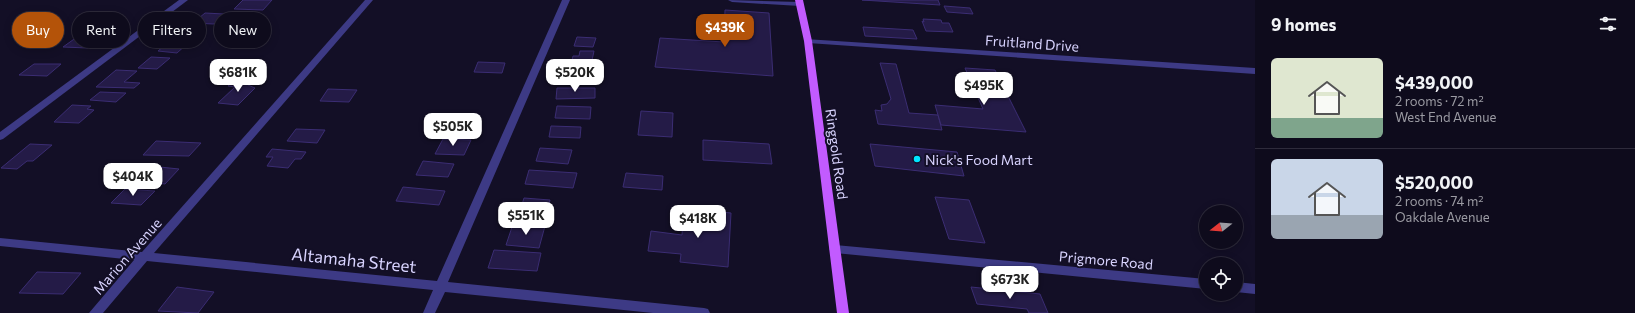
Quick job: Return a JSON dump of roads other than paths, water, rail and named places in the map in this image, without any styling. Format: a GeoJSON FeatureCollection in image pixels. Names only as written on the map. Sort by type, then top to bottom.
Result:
{"type":"FeatureCollection","features":[{"type":"Feature","properties":{"kind":"main road","name":"Ringgold Road"},"geometry":{"type":"LineString","coordinates":[[800,2],[808,41],[843,313]]}},
{"type":"Feature","properties":{"kind":"street"},"geometry":{"type":"LineString","coordinates":[[0,138],[184,0]]}},
{"type":"Feature","properties":{"kind":"street","name":"Marion Avenue"},"geometry":{"type":"LineString","coordinates":[[95,313],[369,0]]}},
{"type":"Feature","properties":{"kind":"street"},"geometry":{"type":"LineString","coordinates":[[429,313],[566,0]]}},
{"type":"Feature","properties":{"kind":"street"},"geometry":{"type":"LineString","coordinates":[[732,0],[800,2]]}},
{"type":"Feature","properties":{"kind":"street","name":"Fruitland Drive"},"geometry":{"type":"LineString","coordinates":[[808,41],[1255,71]]}},
{"type":"Feature","properties":{"kind":"street","name":"Altamaha Street"},"geometry":{"type":"LineString","coordinates":[[0,242],[704,313]]}},
{"type":"Feature","properties":{"kind":"street","name":"Prigmore Road"},"geometry":{"type":"LineString","coordinates":[[835,249],[1199,283]]}},
{"type":"Feature","properties":{"kind":"street"},"geometry":{"type":"LineString","coordinates":[[1243,288],[1255,289]]}},
{"type":"Feature","properties":{"kind":"place","name":"Nick's Food Mart"},"geometry":{"type":"Point","coordinates":[917,159]}}]}
